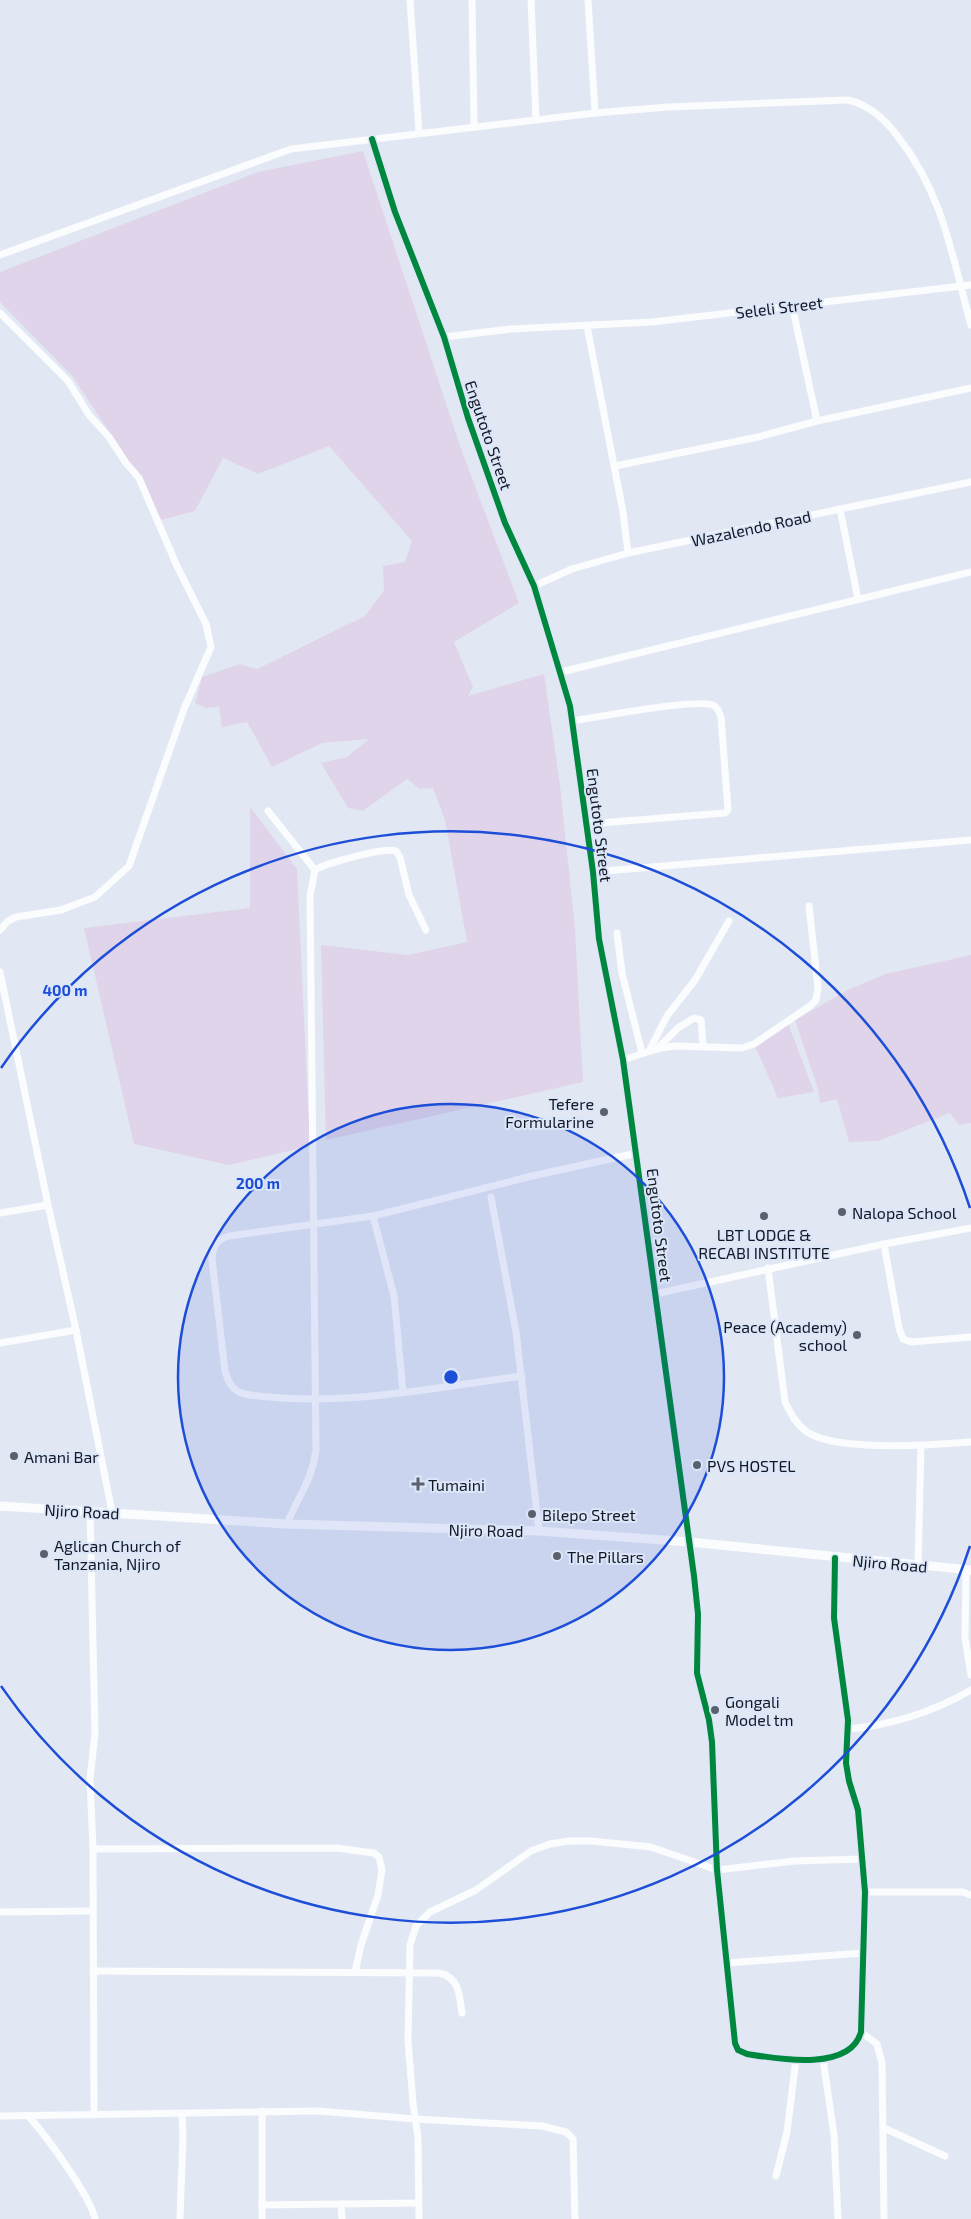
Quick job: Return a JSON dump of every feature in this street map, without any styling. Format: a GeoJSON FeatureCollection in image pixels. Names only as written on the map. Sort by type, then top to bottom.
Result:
{"type":"FeatureCollection","features":[{"type":"Feature","properties":{"kind":"street"},"geometry":{"type":"LineString","coordinates":[[410,0],[418,132]]}},
{"type":"Feature","properties":{"kind":"street"},"geometry":{"type":"LineString","coordinates":[[472,0],[474,126]]}},
{"type":"Feature","properties":{"kind":"street"},"geometry":{"type":"LineString","coordinates":[[531,0],[536,120]]}},
{"type":"Feature","properties":{"kind":"street"},"geometry":{"type":"LineString","coordinates":[[588,0],[595,113]]}},
{"type":"Feature","properties":{"kind":"street"},"geometry":{"type":"LineString","coordinates":[[0,254],[291,148],[595,113],[835,100],[858,102],[875,113],[891,127],[917,162],[939,209],[971,325]]}},
{"type":"Feature","properties":{"kind":"street","name":"Engutoto Street"},"geometry":{"type":"LineString","coordinates":[[372,139],[395,212],[444,337],[464,409],[505,523],[534,586],[561,672],[573,721],[593,872],[599,939],[624,1060],[690,1542],[698,1614],[697,1678],[709,1720],[712,1742],[716,1870],[735,2042],[738,2050],[747,2054],[796,2059]]}},
{"type":"Feature","properties":{"kind":"street","name":"Seleli Street"},"geometry":{"type":"LineString","coordinates":[[444,337],[511,329],[662,321],[971,285]]}},
{"type":"Feature","properties":{"kind":"street"},"geometry":{"type":"LineString","coordinates":[[792,305],[817,421]]}},
{"type":"Feature","properties":{"kind":"street"},"geometry":{"type":"LineString","coordinates":[[0,313],[68,381],[89,415],[109,437],[126,463],[139,478],[177,566],[206,624],[211,647],[184,709],[129,866],[95,898],[61,910],[16,917],[8,921],[0,930]]}},
{"type":"Feature","properties":{"kind":"street"},"geometry":{"type":"LineString","coordinates":[[587,326],[624,512],[628,553]]}},
{"type":"Feature","properties":{"kind":"street"},"geometry":{"type":"LineString","coordinates":[[615,466],[758,437],[817,421],[971,388]]}},
{"type":"Feature","properties":{"kind":"street","name":"Wazalendo Road"},"geometry":{"type":"LineString","coordinates":[[534,586],[572,569],[628,553],[971,482]]}},
{"type":"Feature","properties":{"kind":"street"},"geometry":{"type":"LineString","coordinates":[[840,509],[858,599]]}},
{"type":"Feature","properties":{"kind":"street"},"geometry":{"type":"LineString","coordinates":[[561,672],[629,654],[703,639],[971,572]]}},
{"type":"Feature","properties":{"kind":"street"},"geometry":{"type":"LineString","coordinates":[[573,721],[659,707],[704,704],[712,704],[718,709],[721,717],[728,810],[725,813],[587,824]]}},
{"type":"Feature","properties":{"kind":"street"},"geometry":{"type":"LineString","coordinates":[[268,811],[315,870],[310,896],[316,1450],[314,1469],[287,1524]]}},
{"type":"Feature","properties":{"kind":"street"},"geometry":{"type":"LineString","coordinates":[[593,872],[971,840]]}},
{"type":"Feature","properties":{"kind":"street"},"geometry":{"type":"LineString","coordinates":[[315,870],[339,861],[386,850],[396,851],[400,857],[409,895],[426,930]]}},
{"type":"Feature","properties":{"kind":"street"},"geometry":{"type":"LineString","coordinates":[[624,1060],[658,1048],[703,1045],[734,1048],[754,1044],[816,1000],[818,988],[809,906]]}},
{"type":"Feature","properties":{"kind":"street"},"geometry":{"type":"LineString","coordinates":[[645,1052],[667,1016],[706,964],[729,921]]}},
{"type":"Feature","properties":{"kind":"street"},"geometry":{"type":"LineString","coordinates":[[618,933],[622,973],[645,1052]]}},
{"type":"Feature","properties":{"kind":"street"},"geometry":{"type":"LineString","coordinates":[[0,972],[2,990],[76,1330],[112,1512]]}},
{"type":"Feature","properties":{"kind":"street"},"geometry":{"type":"LineString","coordinates":[[658,1048],[678,1028],[694,1018],[701,1020],[703,1045]]}},
{"type":"Feature","properties":{"kind":"street"},"geometry":{"type":"LineString","coordinates":[[522,1376],[403,1392],[314,1399],[243,1394],[232,1388],[225,1371],[212,1259],[213,1248],[218,1240],[223,1238],[313,1223],[373,1216],[637,1152]]}},
{"type":"Feature","properties":{"kind":"street"},"geometry":{"type":"LineString","coordinates":[[491,1197],[506,1270],[522,1376],[539,1531]]}},
{"type":"Feature","properties":{"kind":"street"},"geometry":{"type":"LineString","coordinates":[[0,1212],[48,1205]]}},
{"type":"Feature","properties":{"kind":"street"},"geometry":{"type":"LineString","coordinates":[[373,1216],[394,1296],[403,1392]]}},
{"type":"Feature","properties":{"kind":"street"},"geometry":{"type":"LineString","coordinates":[[655,1294],[768,1268],[971,1228]]}},
{"type":"Feature","properties":{"kind":"street"},"geometry":{"type":"LineString","coordinates":[[884,1244],[898,1328],[903,1339],[911,1342],[971,1337]]}},
{"type":"Feature","properties":{"kind":"street"},"geometry":{"type":"LineString","coordinates":[[768,1268],[785,1402],[794,1420],[808,1433],[832,1441],[921,1446],[971,1442]]}},
{"type":"Feature","properties":{"kind":"street"},"geometry":{"type":"LineString","coordinates":[[0,1343],[76,1330]]}},
{"type":"Feature","properties":{"kind":"street"},"geometry":{"type":"LineString","coordinates":[[918,1566],[921,1446]]}},
{"type":"Feature","properties":{"kind":"street","name":"Njiro Road"},"geometry":{"type":"LineString","coordinates":[[0,1506],[287,1524],[539,1531],[690,1542],[968,1570]]}},
{"type":"Feature","properties":{"kind":"street"},"geometry":{"type":"LineString","coordinates":[[90,1511],[96,1733],[90,1779],[93,1849],[94,2115]]}},
{"type":"Feature","properties":{"kind":"street"},"geometry":{"type":"LineString","coordinates":[[776,2176],[787,2132],[796,2059],[823,2059],[839,2056],[852,2048],[858,2041],[861,2032],[864,1892],[858,1810],[849,1781],[846,1763],[848,1730],[834,1618],[835,1558]]}},
{"type":"Feature","properties":{"kind":"street"},"geometry":{"type":"LineString","coordinates":[[968,1570],[965,1628],[971,1674]]}},
{"type":"Feature","properties":{"kind":"street"},"geometry":{"type":"LineString","coordinates":[[848,1730],[908,1718],[936,1708],[971,1690]]}},
{"type":"Feature","properties":{"kind":"street"},"geometry":{"type":"LineString","coordinates":[[419,2219],[418,2138],[408,2041],[411,1939],[421,1921],[436,1909],[476,1890],[516,1860],[542,1847],[569,1841],[591,1841],[650,1848],[716,1870],[795,1861],[862,1859]]}},
{"type":"Feature","properties":{"kind":"street"},"geometry":{"type":"LineString","coordinates":[[93,1849],[336,1848],[374,1853],[379,1857],[382,1870],[378,1895],[355,1972]]}},
{"type":"Feature","properties":{"kind":"street"},"geometry":{"type":"LineString","coordinates":[[864,1892],[962,1892],[971,1895]]}},
{"type":"Feature","properties":{"kind":"street"},"geometry":{"type":"LineString","coordinates":[[0,1912],[93,1911]]}},
{"type":"Feature","properties":{"kind":"street"},"geometry":{"type":"LineString","coordinates":[[727,1963],[863,1952]]}},
{"type":"Feature","properties":{"kind":"street"},"geometry":{"type":"LineString","coordinates":[[93,1971],[439,1973],[453,1979],[459,1992],[462,2013]]}},
{"type":"Feature","properties":{"kind":"street"},"geometry":{"type":"LineString","coordinates":[[861,2032],[872,2038],[881,2051],[884,2128],[884,2219]]}},
{"type":"Feature","properties":{"kind":"street"},"geometry":{"type":"LineString","coordinates":[[823,2059],[834,2135],[838,2219]]}},
{"type":"Feature","properties":{"kind":"street"},"geometry":{"type":"LineString","coordinates":[[262,2111],[262,2219]]}},
{"type":"Feature","properties":{"kind":"street"},"geometry":{"type":"LineString","coordinates":[[0,2116],[319,2111],[415,2120],[542,2126],[566,2132],[572,2139],[574,2148],[575,2219]]}},
{"type":"Feature","properties":{"kind":"street"},"geometry":{"type":"LineString","coordinates":[[180,2219],[182,2114]]}},
{"type":"Feature","properties":{"kind":"street"},"geometry":{"type":"LineString","coordinates":[[28,2116],[41,2130],[78,2183],[90,2204],[95,2219]]}},
{"type":"Feature","properties":{"kind":"street"},"geometry":{"type":"LineString","coordinates":[[884,2128],[945,2156]]}},
{"type":"Feature","properties":{"kind":"street"},"geometry":{"type":"LineString","coordinates":[[262,2205],[418,2203]]}},
{"type":"Feature","properties":{"kind":"street"},"geometry":{"type":"LineString","coordinates":[[341,2204],[342,2219]]}},
{"type":"Feature","properties":{"kind":"shaded area"},"geometry":{"type":"Polygon","coordinates":[[[363,151],[460,446],[519,603],[454,642],[473,687],[468,696],[544,674],[560,785],[575,929],[583,1082],[326,1140],[321,945],[408,955],[467,942],[445,820],[433,788],[420,789],[407,779],[363,811],[348,808],[321,763],[347,757],[369,739],[322,743],[272,767],[247,722],[222,727],[219,707],[206,708],[195,703],[202,677],[240,664],[257,669],[365,616],[384,590],[383,566],[405,562],[412,541],[329,446],[258,474],[223,458],[195,511],[161,520],[129,462],[73,377],[0,302],[0,272],[258,172],[363,151]]]}},
{"type":"Feature","properties":{"kind":"shaded area"},"geometry":{"type":"Polygon","coordinates":[[[250,807],[297,869],[310,1146],[229,1165],[134,1144],[84,928],[250,908],[250,807]]]}},
{"type":"Feature","properties":{"kind":"shaded area"},"geometry":{"type":"Polygon","coordinates":[[[971,955],[971,1123],[959,1125],[950,1113],[878,1141],[849,1142],[837,1099],[820,1103],[818,1089],[795,1020],[848,990],[885,974],[971,955]]]}},
{"type":"Feature","properties":{"kind":"shaded area"},"geometry":{"type":"Polygon","coordinates":[[[788,1023],[814,1092],[778,1098],[755,1046],[780,1031],[788,1023]]]}},
{"type":"Feature","properties":{"kind":"cycle path"},"geometry":{"type":"LineString","coordinates":[[372,139],[395,212],[444,337],[468,418],[505,523],[534,586],[570,706],[593,872],[599,939],[623,1060],[694,1576],[698,1614],[697,1673],[709,1720],[712,1742],[717,1870],[735,2043],[738,2050],[747,2054],[794,2060],[828,2058],[843,2053],[854,2045],[861,2032],[865,1892],[858,1810],[849,1781],[846,1763],[848,1720],[834,1618],[835,1558]]}},
{"type":"Feature","properties":{"kind":"place","name":"Tefere Formularine"},"geometry":{"type":"Point","coordinates":[604,1112]}},
{"type":"Feature","properties":{"kind":"place","name":"Nalopa School"},"geometry":{"type":"Point","coordinates":[842,1212]}},
{"type":"Feature","properties":{"kind":"place","name":"LBT LODGE & RECABI INSTITUTE"},"geometry":{"type":"Point","coordinates":[764,1216]}},
{"type":"Feature","properties":{"kind":"place","name":"Peace (Academy) school"},"geometry":{"type":"Point","coordinates":[857,1335]}},
{"type":"Feature","properties":{"kind":"place","name":"Amani Bar"},"geometry":{"type":"Point","coordinates":[14,1456]}},
{"type":"Feature","properties":{"kind":"place","name":"PVS HOSTEL"},"geometry":{"type":"Point","coordinates":[697,1465]}},
{"type":"Feature","properties":{"kind":"place","name":"Tumaini"},"geometry":{"type":"Point","coordinates":[418,1484]}},
{"type":"Feature","properties":{"kind":"place","name":"Bilepo Street"},"geometry":{"type":"Point","coordinates":[532,1514]}},
{"type":"Feature","properties":{"kind":"place","name":"Aglican Church of Tanzania, Njiro"},"geometry":{"type":"Point","coordinates":[44,1554]}},
{"type":"Feature","properties":{"kind":"place","name":"The Pillars"},"geometry":{"type":"Point","coordinates":[557,1556]}},
{"type":"Feature","properties":{"kind":"place","name":"Gongali Model tm"},"geometry":{"type":"Point","coordinates":[715,1710]}}]}
